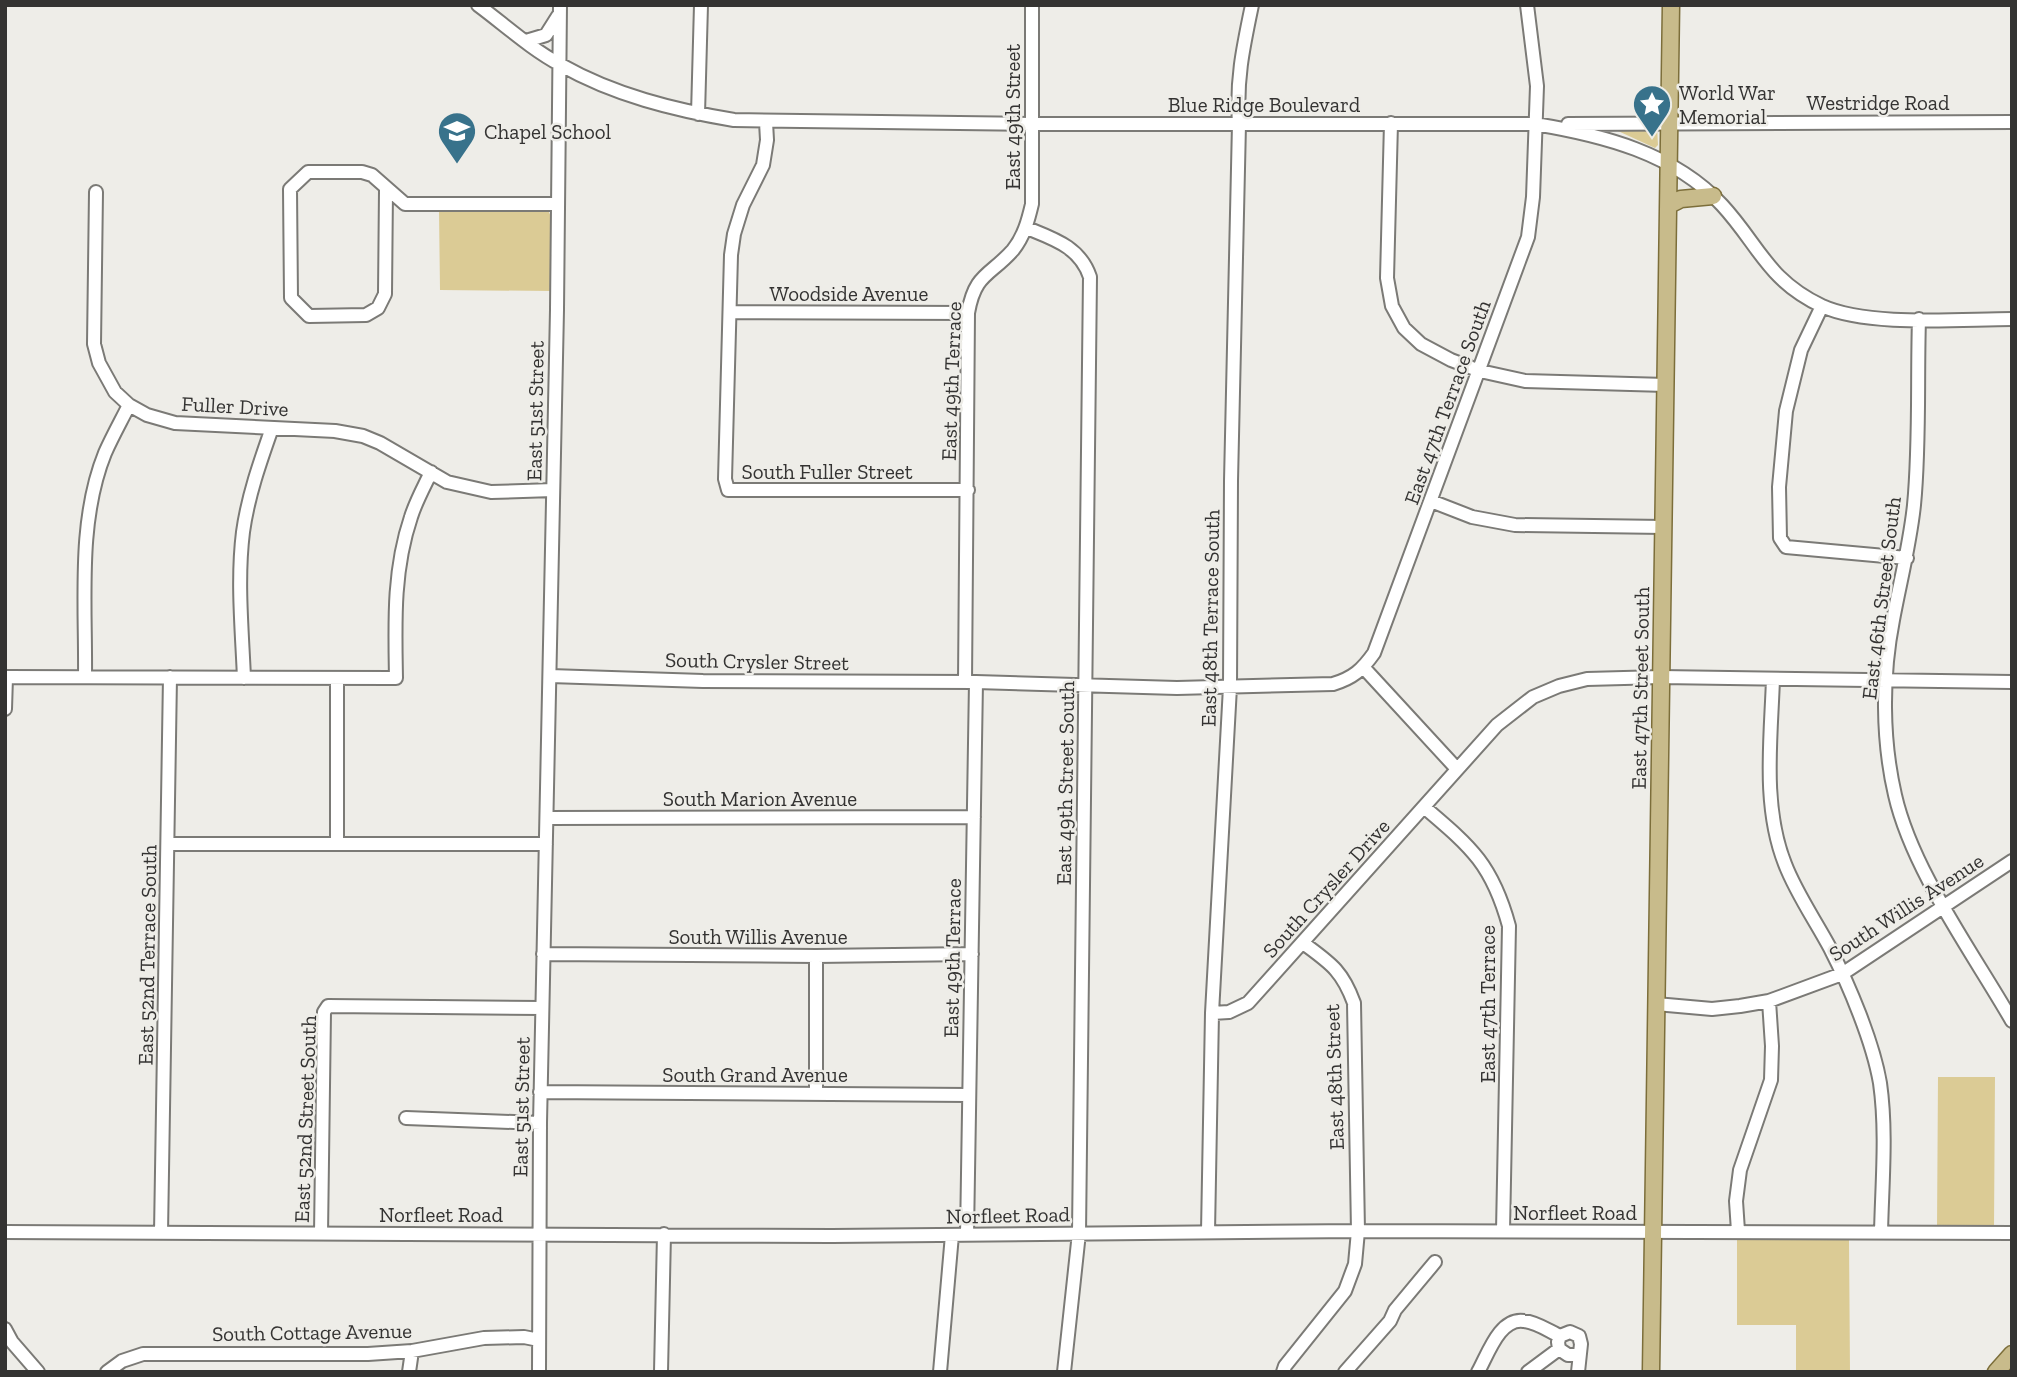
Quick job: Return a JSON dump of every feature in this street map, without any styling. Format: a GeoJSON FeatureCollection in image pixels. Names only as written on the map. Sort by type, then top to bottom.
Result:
{"type":"FeatureCollection","features":[{"type":"Feature","properties":{"kind":"main road","name":"East 47th Street South"},"geometry":{"type":"LineString","coordinates":[[1651,1372],[1671,5]]}},
{"type":"Feature","properties":{"kind":"main road"},"geometry":{"type":"LineString","coordinates":[[1669,205],[1681,199],[1713,196]]}},
{"type":"Feature","properties":{"kind":"main road"},"geometry":{"type":"LineString","coordinates":[[1996,1372],[2010,1359]]}},
{"type":"Feature","properties":{"kind":"street","name":"Blue Ridge Boulevard"},"geometry":{"type":"LineString","coordinates":[[478,5],[559,64],[610,89],[698,114],[734,120],[1030,124],[1535,124],[1587,133],[1622,143],[1688,175],[1713,196],[1738,223],[1773,272],[1794,290],[1822,306],[1864,318],[2012,319]]}},
{"type":"Feature","properties":{"kind":"street"},"geometry":{"type":"LineString","coordinates":[[698,114],[701,5]]}},
{"type":"Feature","properties":{"kind":"street","name":"East 49th Street"},"geometry":{"type":"LineString","coordinates":[[1027,228],[1032,204],[1032,5]]}},
{"type":"Feature","properties":{"kind":"street","name":"East 48th Terrace South"},"geometry":{"type":"LineString","coordinates":[[1208,1232],[1212,1013],[1230,687],[1238,71],[1252,5]]}},
{"type":"Feature","properties":{"kind":"street","name":"East 47th Terrace South"},"geometry":{"type":"LineString","coordinates":[[1364,668],[1374,653],[1528,237],[1533,197],[1537,86],[1527,5]]}},
{"type":"Feature","properties":{"kind":"street"},"geometry":{"type":"LineString","coordinates":[[526,41],[549,32],[560,9]]}},
{"type":"Feature","properties":{"kind":"street","name":"East 51st Street"},"geometry":{"type":"LineString","coordinates":[[539,1372],[540,1091],[550,676],[560,9]]}},
{"type":"Feature","properties":{"kind":"street"},"geometry":{"type":"LineString","coordinates":[[730,312],[734,234],[743,205],[763,164],[767,140],[766,122]]}},
{"type":"Feature","properties":{"kind":"street","name":"Westridge Road"},"geometry":{"type":"LineString","coordinates":[[1535,124],[2012,122]]}},
{"type":"Feature","properties":{"kind":"street"},"geometry":{"type":"LineString","coordinates":[[1391,123],[1387,278],[1392,306],[1404,328],[1420,344],[1480,371],[1525,381],[1666,384]]}},
{"type":"Feature","properties":{"kind":"street"},"geometry":{"type":"LineString","coordinates":[[386,190],[385,294],[378,308],[366,315],[309,316],[291,299],[290,189],[308,172],[362,172],[372,175],[405,204],[558,204]]}},
{"type":"Feature","properties":{"kind":"street","name":"Fuller Drive"},"geometry":{"type":"LineString","coordinates":[[96,191],[94,344],[107,380],[129,405],[147,415],[175,423],[335,431],[363,436],[447,482],[476,490],[553,490]]}},
{"type":"Feature","properties":{"kind":"street","name":"East 49th Terrace"},"geometry":{"type":"LineString","coordinates":[[967,1235],[974,817],[970,682],[968,313],[978,282],[1012,251],[1027,228]]}},
{"type":"Feature","properties":{"kind":"street","name":"East 49th Street South"},"geometry":{"type":"LineString","coordinates":[[1027,228],[1075,251],[1086,265],[1090,277],[1079,1233],[1064,1372]]}},
{"type":"Feature","properties":{"kind":"street"},"geometry":{"type":"LineString","coordinates":[[1822,306],[1801,350],[1786,411],[1779,487],[1780,538],[1786,547],[1907,558]]}},
{"type":"Feature","properties":{"kind":"street","name":"Woodside Avenue"},"geometry":{"type":"LineString","coordinates":[[730,312],[968,313]]}},
{"type":"Feature","properties":{"kind":"street","name":"South Fuller Street"},"geometry":{"type":"LineString","coordinates":[[730,312],[725,479],[728,490],[968,490]]}},
{"type":"Feature","properties":{"kind":"street","name":"East 46th Street South"},"geometry":{"type":"LineString","coordinates":[[1919,319],[1914,503],[1907,558],[1892,622],[1886,738],[1895,795],[1915,853],[1944,907],[2011,1017]]}},
{"type":"Feature","properties":{"kind":"street"},"geometry":{"type":"LineString","coordinates":[[85,677],[86,547],[90,510],[105,453],[129,405]]}},
{"type":"Feature","properties":{"kind":"street"},"geometry":{"type":"LineString","coordinates":[[244,678],[241,576],[243,532],[253,482],[272,428]]}},
{"type":"Feature","properties":{"kind":"street"},"geometry":{"type":"LineString","coordinates":[[5,709],[6,677],[396,678],[395,599],[399,561],[411,515],[431,472]]}},
{"type":"Feature","properties":{"kind":"street"},"geometry":{"type":"LineString","coordinates":[[1431,501],[1472,517],[1515,526],[1664,527]]}},
{"type":"Feature","properties":{"kind":"street"},"geometry":{"type":"LineString","coordinates":[[1364,668],[1457,769]]}},
{"type":"Feature","properties":{"kind":"street","name":"South Crysler Street"},"geometry":{"type":"LineString","coordinates":[[550,676],[703,681],[1230,687],[1333,684],[1351,678],[1364,668]]}},
{"type":"Feature","properties":{"kind":"street","name":"East 52nd Terrace South"},"geometry":{"type":"LineString","coordinates":[[161,1233],[170,677]]}},
{"type":"Feature","properties":{"kind":"street","name":"South Crysler Drive"},"geometry":{"type":"LineString","coordinates":[[1212,1013],[1229,1012],[1248,1003],[1497,725],[1533,697],[1559,686],[1587,679],[1661,677],[2012,682]]}},
{"type":"Feature","properties":{"kind":"street"},"geometry":{"type":"LineString","coordinates":[[337,678],[337,844]]}},
{"type":"Feature","properties":{"kind":"street"},"geometry":{"type":"LineString","coordinates":[[1773,678],[1770,761],[1777,842],[1793,881],[1842,974],[1865,1032],[1880,1082],[1881,1233]]}},
{"type":"Feature","properties":{"kind":"street","name":"East 47th Terrace"},"geometry":{"type":"LineString","coordinates":[[1424,807],[1465,842],[1482,862],[1500,895],[1509,926],[1503,1231]]}},
{"type":"Feature","properties":{"kind":"street","name":"South Marion Avenue"},"geometry":{"type":"LineString","coordinates":[[547,818],[974,817]]}},
{"type":"Feature","properties":{"kind":"street"},"geometry":{"type":"LineString","coordinates":[[168,844],[546,844]]}},
{"type":"Feature","properties":{"kind":"street","name":"South Willis Avenue"},"geometry":{"type":"LineString","coordinates":[[1656,1004],[1712,1009],[1769,1001],[1842,974],[2012,861]]}},
{"type":"Feature","properties":{"kind":"street","name":"East 48th Street"},"geometry":{"type":"LineString","coordinates":[[1287,1370],[1345,1291],[1355,1264],[1358,1231],[1354,1003],[1348,984],[1336,968],[1303,943]]}},
{"type":"Feature","properties":{"kind":"street","name":"South Willis Avenue"},"geometry":{"type":"LineString","coordinates":[[543,954],[972,954]]}},
{"type":"Feature","properties":{"kind":"street"},"geometry":{"type":"LineString","coordinates":[[816,956],[816,1093]]}},
{"type":"Feature","properties":{"kind":"street"},"geometry":{"type":"LineString","coordinates":[[1738,1231],[1740,1170],[1771,1080],[1769,1001]]}},
{"type":"Feature","properties":{"kind":"street","name":"East 52nd Street South"},"geometry":{"type":"LineString","coordinates":[[321,1234],[324,1012],[328,1006],[542,1008]]}},
{"type":"Feature","properties":{"kind":"street","name":"South Grand Avenue"},"geometry":{"type":"LineString","coordinates":[[540,1091],[969,1095]]}},
{"type":"Feature","properties":{"kind":"street"},"geometry":{"type":"LineString","coordinates":[[406,1118],[540,1123]]}},
{"type":"Feature","properties":{"kind":"street","name":"Norfleet Road"},"geometry":{"type":"LineString","coordinates":[[5,1232],[539,1233],[832,1237],[1358,1231],[2012,1233]]}},
{"type":"Feature","properties":{"kind":"street"},"geometry":{"type":"LineString","coordinates":[[661,1372],[664,1234]]}},
{"type":"Feature","properties":{"kind":"street"},"geometry":{"type":"LineString","coordinates":[[940,1372],[952,1235]]}},
{"type":"Feature","properties":{"kind":"street"},"geometry":{"type":"LineString","coordinates":[[1345,1372],[1390,1321],[1395,1310],[1435,1262]]}},
{"type":"Feature","properties":{"kind":"street"},"geometry":{"type":"LineString","coordinates":[[1478,1372],[1502,1329],[1513,1321],[1526,1321],[1560,1343],[1568,1355],[1579,1355]]}},
{"type":"Feature","properties":{"kind":"street"},"geometry":{"type":"LineString","coordinates":[[5,1329],[12,1342],[38,1372]]}},
{"type":"Feature","properties":{"kind":"street"},"geometry":{"type":"LineString","coordinates":[[1528,1372],[1570,1332],[1579,1336],[1581,1344],[1578,1372]]}},
{"type":"Feature","properties":{"kind":"street","name":"South Cottage Avenue"},"geometry":{"type":"LineString","coordinates":[[107,1372],[122,1361],[143,1354],[368,1354],[412,1351],[484,1338],[524,1337],[540,1340]]}},
{"type":"Feature","properties":{"kind":"street"},"geometry":{"type":"LineString","coordinates":[[409,1372],[412,1351]]}},
{"type":"Feature","properties":{"kind":"shaded area"},"geometry":{"type":"Polygon","coordinates":[[[1657,126],[1658,145],[1655,148],[1618,131],[1618,128],[1657,126]]]}},
{"type":"Feature","properties":{"kind":"shaded area"},"geometry":{"type":"Polygon","coordinates":[[[439,210],[548,210],[552,219],[551,291],[440,290],[439,210]]]}},
{"type":"Feature","properties":{"kind":"shaded area"},"geometry":{"type":"Polygon","coordinates":[[[1938,1077],[1995,1077],[1994,1227],[1937,1227],[1938,1077]]]}},
{"type":"Feature","properties":{"kind":"shaded area"},"geometry":{"type":"Polygon","coordinates":[[[1737,1239],[1849,1239],[1850,1372],[1796,1372],[1796,1325],[1737,1325],[1737,1239]]]}},
{"type":"Feature","properties":{"kind":"place","name":"World War Memorial"},"geometry":{"type":"Point","coordinates":[1652,138]}},
{"type":"Feature","properties":{"kind":"place","name":"Chapel School"},"geometry":{"type":"Point","coordinates":[457,165]}}]}
